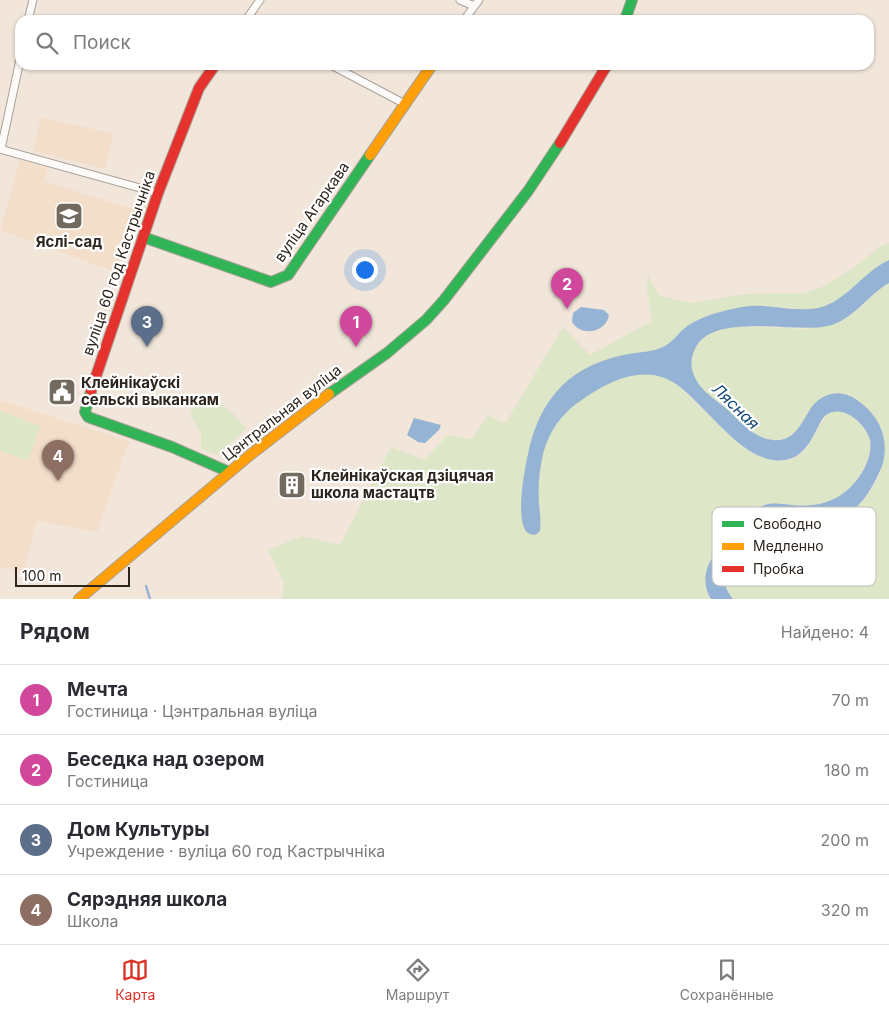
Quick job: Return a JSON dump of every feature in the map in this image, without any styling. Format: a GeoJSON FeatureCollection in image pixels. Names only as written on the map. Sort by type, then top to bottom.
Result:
{"type":"FeatureCollection","features":[{"type":"Feature","properties":{"kind":"street"},"geometry":{"type":"LineString","coordinates":[[29,15],[33,0]]}},
{"type":"Feature","properties":{"kind":"street"},"geometry":{"type":"LineString","coordinates":[[250,15],[260,0]]}},
{"type":"Feature","properties":{"kind":"street"},"geometry":{"type":"LineString","coordinates":[[460,0],[474,6]]}},
{"type":"Feature","properties":{"kind":"street"},"geometry":{"type":"LineString","coordinates":[[468,15],[479,0]]}},
{"type":"Feature","properties":{"kind":"street"},"geometry":{"type":"LineString","coordinates":[[627,15],[632,0]]}},
{"type":"Feature","properties":{"kind":"street"},"geometry":{"type":"LineString","coordinates":[[18,70],[1,149],[158,193]]}},
{"type":"Feature","properties":{"kind":"street","name":"вуліца 60 год Кастрычніка"},"geometry":{"type":"LineString","coordinates":[[212,70],[199,88],[158,193],[86,405],[86,412],[88,417],[172,447],[229,472]]}},
{"type":"Feature","properties":{"kind":"street"},"geometry":{"type":"LineString","coordinates":[[341,70],[404,104]]}},
{"type":"Feature","properties":{"kind":"street","name":"вуліца Агаркава"},"geometry":{"type":"LineString","coordinates":[[144,237],[271,282],[288,275],[428,70]]}},
{"type":"Feature","properties":{"kind":"street","name":"Цэнтральная вуліца"},"geometry":{"type":"LineString","coordinates":[[79,599],[229,472],[333,391],[387,353],[426,320],[444,300],[522,198],[573,123],[604,70]]}},
{"type":"Feature","properties":{"kind":"shaded area"},"geometry":{"type":"Polygon","coordinates":[[[41,117],[114,134],[105,169],[33,151],[41,117]]]}},
{"type":"Feature","properties":{"kind":"shaded area","name":"Яслі-сад"},"geometry":{"type":"Polygon","coordinates":[[[20,160],[48,168],[44,181],[136,210],[115,272],[0,230],[20,160]]]}},
{"type":"Feature","properties":{"kind":"shaded area"},"geometry":{"type":"Polygon","coordinates":[[[0,400],[129,441],[97,532],[37,521],[24,571],[0,567],[0,400]]]}},
{"type":"Feature","properties":{"kind":"green space"},"geometry":{"type":"Polygon","coordinates":[[[889,243],[889,260],[872,271],[841,298],[824,307],[803,309],[766,306],[734,308],[701,319],[683,330],[683,390],[753,453],[779,461],[796,457],[806,449],[824,418],[837,410],[845,412],[855,419],[866,431],[870,441],[868,459],[860,476],[851,488],[836,499],[809,505],[767,504],[758,507],[712,507],[712,560],[707,571],[706,580],[711,599],[282,599],[284,583],[268,550],[302,536],[340,545],[391,447],[424,460],[448,435],[472,439],[488,415],[503,423],[506,422],[563,327],[590,355],[652,321],[647,290],[648,276],[660,296],[692,303],[747,294],[805,293],[824,286],[856,266],[879,247],[889,243]]]}},
{"type":"Feature","properties":{"kind":"green space"},"geometry":{"type":"Polygon","coordinates":[[[889,283],[889,599],[733,599],[726,586],[876,586],[876,507],[856,507],[876,482],[883,460],[885,440],[874,416],[867,408],[852,396],[843,394],[833,394],[817,402],[798,429],[786,438],[778,440],[769,439],[753,433],[705,391],[696,380],[691,368],[691,361],[696,344],[708,334],[725,328],[804,329],[818,327],[847,317],[889,283]]]}},
{"type":"Feature","properties":{"kind":"green space"},"geometry":{"type":"Polygon","coordinates":[[[196,397],[219,403],[231,411],[246,429],[217,455],[201,449],[201,434],[190,413],[196,397]]]}},
{"type":"Feature","properties":{"kind":"green space"},"geometry":{"type":"Polygon","coordinates":[[[0,411],[40,426],[28,461],[0,451],[0,411]]]}},
{"type":"Feature","properties":{"kind":"water"},"geometry":{"type":"Polygon","coordinates":[[[889,260],[889,283],[845,319],[828,326],[814,328],[756,326],[718,330],[704,337],[695,349],[691,364],[695,378],[710,396],[753,433],[766,439],[780,440],[791,436],[813,405],[830,394],[837,393],[850,396],[868,409],[877,420],[883,434],[885,443],[884,457],[882,466],[870,491],[856,507],[760,507],[769,504],[813,505],[832,500],[848,490],[863,470],[870,453],[868,434],[853,417],[839,412],[826,415],[808,445],[798,455],[785,460],[768,459],[744,447],[676,384],[665,378],[642,375],[630,376],[596,390],[567,411],[557,423],[551,432],[543,454],[539,479],[540,531],[533,535],[525,530],[521,512],[522,487],[532,440],[546,406],[568,380],[600,362],[663,347],[689,325],[715,313],[752,306],[806,309],[825,306],[842,297],[880,265],[889,260]]]}},
{"type":"Feature","properties":{"kind":"water"},"geometry":{"type":"Polygon","coordinates":[[[581,307],[604,310],[609,315],[607,321],[603,326],[593,331],[581,330],[572,322],[573,313],[581,307]]]}},
{"type":"Feature","properties":{"kind":"water"},"geometry":{"type":"Polygon","coordinates":[[[414,418],[441,425],[439,430],[425,443],[418,442],[407,435],[414,418]]]}},
{"type":"Feature","properties":{"kind":"water"},"geometry":{"type":"Polygon","coordinates":[[[712,559],[712,586],[726,586],[733,599],[711,599],[707,592],[706,584],[707,569],[712,559]]]}},
{"type":"Feature","properties":{"kind":"waterway"},"geometry":{"type":"LineString","coordinates":[[146,586],[150,599]]}},
{"type":"Feature","properties":{"kind":"traffic: fast"},"geometry":{"type":"LineString","coordinates":[[627,15],[632,0]]}},
{"type":"Feature","properties":{"kind":"traffic: fast"},"geometry":{"type":"LineString","coordinates":[[329,394],[387,353],[426,320],[444,300],[528,191],[560,143]]}},
{"type":"Feature","properties":{"kind":"traffic: fast"},"geometry":{"type":"LineString","coordinates":[[143,237],[271,282],[288,275],[370,155]]}},
{"type":"Feature","properties":{"kind":"traffic: fast"},"geometry":{"type":"LineString","coordinates":[[91,391],[85,412],[88,417],[172,447],[229,472]]}},
{"type":"Feature","properties":{"kind":"traffic: slow"},"geometry":{"type":"LineString","coordinates":[[370,155],[429,70]]}},
{"type":"Feature","properties":{"kind":"traffic: slow"},"geometry":{"type":"LineString","coordinates":[[79,599],[250,455],[329,394]]}},
{"type":"Feature","properties":{"kind":"traffic: jam"},"geometry":{"type":"LineString","coordinates":[[91,391],[158,193],[199,88],[212,70]]}},
{"type":"Feature","properties":{"kind":"traffic: jam"},"geometry":{"type":"LineString","coordinates":[[560,143],[604,70]]}},
{"type":"Feature","properties":{"kind":"place","name":"Яслі-сад"},"geometry":{"type":"Point","coordinates":[69,216]}},
{"type":"Feature","properties":{"kind":"place","name":"Беседка над озером"},"geometry":{"type":"Point","coordinates":[567,309]}},
{"type":"Feature","properties":{"kind":"place","name":"Дом Культуры"},"geometry":{"type":"Point","coordinates":[147,347]}},
{"type":"Feature","properties":{"kind":"place","name":"Мечта"},"geometry":{"type":"Point","coordinates":[356,347]}},
{"type":"Feature","properties":{"kind":"place","name":"Клейнікаўскі сельскі выканкам"},"geometry":{"type":"Point","coordinates":[62,392]}},
{"type":"Feature","properties":{"kind":"place","name":"Сярэдняя школа"},"geometry":{"type":"Point","coordinates":[58,481]}},
{"type":"Feature","properties":{"kind":"place","name":"Клейнікаўская дзіцячая школа мастацтв"},"geometry":{"type":"Point","coordinates":[292,485]}},
{"type":"Feature","properties":{"kind":"water label","name":"Лясная"},"geometry":{"type":"Point","coordinates":[736,406]}}]}
